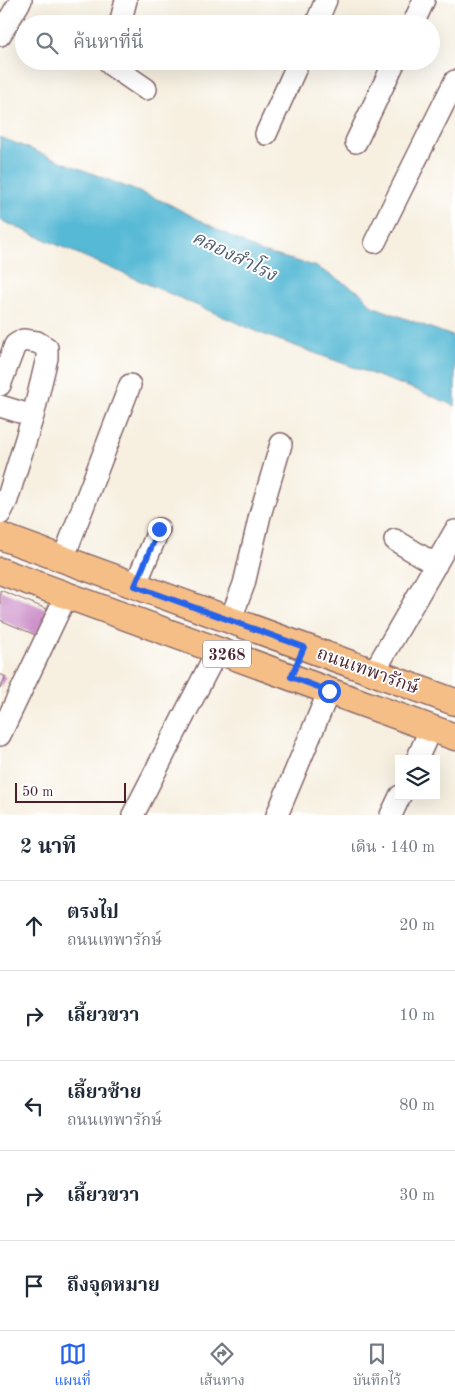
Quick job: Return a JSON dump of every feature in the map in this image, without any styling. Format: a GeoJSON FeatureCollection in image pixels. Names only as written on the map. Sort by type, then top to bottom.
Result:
{"type":"FeatureCollection","features":[{"type":"Feature","properties":{"kind":"main road","name":"ถนนเทพารักษ์"},"geometry":{"type":"LineString","coordinates":[[0,536],[455,702]]}},
{"type":"Feature","properties":{"kind":"main road","name":"ถนนเทพารักษ์"},"geometry":{"type":"LineString","coordinates":[[0,571],[455,737]]}},
{"type":"Feature","properties":{"kind":"main road"},"geometry":{"type":"LineString","coordinates":[[291,677],[304,647]]}},
{"type":"Feature","properties":{"kind":"street"},"geometry":{"type":"LineString","coordinates":[[0,36],[21,0]]}},
{"type":"Feature","properties":{"kind":"street"},"geometry":{"type":"LineString","coordinates":[[122,15],[126,0]]}},
{"type":"Feature","properties":{"kind":"street"},"geometry":{"type":"LineString","coordinates":[[320,15],[326,0]]}},
{"type":"Feature","properties":{"kind":"street"},"geometry":{"type":"LineString","coordinates":[[417,15],[424,0]]}},
{"type":"Feature","properties":{"kind":"street"},"geometry":{"type":"LineString","coordinates":[[117,70],[146,89]]}},
{"type":"Feature","properties":{"kind":"street"},"geometry":{"type":"LineString","coordinates":[[266,134],[295,70]]}},
{"type":"Feature","properties":{"kind":"street"},"geometry":{"type":"LineString","coordinates":[[356,142],[391,70]]}},
{"type":"Feature","properties":{"kind":"street"},"geometry":{"type":"LineString","coordinates":[[375,242],[455,81]]}},
{"type":"Feature","properties":{"kind":"street"},"geometry":{"type":"LineString","coordinates":[[0,385],[15,345],[23,340],[37,342],[46,348],[47,358],[33,416],[2,504]]}},
{"type":"Feature","properties":{"kind":"street"},"geometry":{"type":"LineString","coordinates":[[63,559],[130,385]]}},
{"type":"Feature","properties":{"kind":"street"},"geometry":{"type":"LineString","coordinates":[[0,406],[33,416]]}},
{"type":"Feature","properties":{"kind":"street"},"geometry":{"type":"LineString","coordinates":[[230,621],[244,584],[260,515],[281,444]]}},
{"type":"Feature","properties":{"kind":"street"},"geometry":{"type":"LineString","coordinates":[[135,586],[159,529]]}},
{"type":"Feature","properties":{"kind":"street"},"geometry":{"type":"LineString","coordinates":[[374,672],[455,531]]}},
{"type":"Feature","properties":{"kind":"street"},"geometry":{"type":"LineString","coordinates":[[394,540],[436,565]]}},
{"type":"Feature","properties":{"kind":"street"},"geometry":{"type":"LineString","coordinates":[[0,735],[66,596]]}},
{"type":"Feature","properties":{"kind":"street"},"geometry":{"type":"LineString","coordinates":[[133,815],[217,651]]}},
{"type":"Feature","properties":{"kind":"street"},"geometry":{"type":"LineString","coordinates":[[277,815],[329,691]]}},
{"type":"Feature","properties":{"kind":"street"},"geometry":{"type":"LineString","coordinates":[[419,755],[431,728]]}},
{"type":"Feature","properties":{"kind":"street"},"geometry":{"type":"LineString","coordinates":[[391,815],[398,800]]}},
{"type":"Feature","properties":{"kind":"water","name":"คลองสำโรง"},"geometry":{"type":"Polygon","coordinates":[[[0,137],[167,203],[259,251],[315,266],[361,293],[372,306],[455,337],[455,406],[265,335],[0,220],[0,137]]]}},
{"type":"Feature","properties":{"kind":"building"},"geometry":{"type":"Polygon","coordinates":[[[0,590],[49,610],[38,636],[0,620],[0,590]]]}},
{"type":"Feature","properties":{"kind":"building"},"geometry":{"type":"Polygon","coordinates":[[[0,674],[6,677],[0,689],[0,674]]]}},
{"type":"Feature","properties":{"kind":"route"},"geometry":{"type":"LineString","coordinates":[[159,529],[135,586],[304,647],[291,677],[329,691]]}}]}
